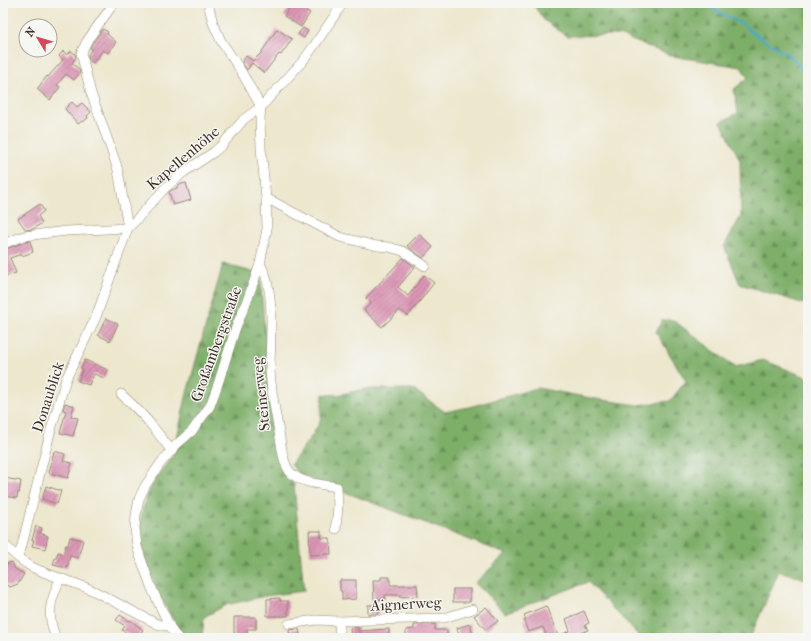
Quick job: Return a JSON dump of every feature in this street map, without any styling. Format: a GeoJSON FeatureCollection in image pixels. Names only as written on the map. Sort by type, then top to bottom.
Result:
{"type":"FeatureCollection","features":[{"type":"Feature","properties":{"kind":"street"},"geometry":{"type":"LineString","coordinates":[[3,244],[24,236],[67,231],[128,228],[118,170],[92,93],[82,54],[87,41],[114,3]]}},
{"type":"Feature","properties":{"kind":"street"},"geometry":{"type":"LineString","coordinates":[[208,3],[221,41],[261,107],[302,62],[343,3]]}},
{"type":"Feature","properties":{"kind":"street","name":"Kapellenhöhe"},"geometry":{"type":"LineString","coordinates":[[128,228],[165,188],[184,172],[214,152],[222,145],[244,119],[261,107]]}},
{"type":"Feature","properties":{"kind":"street","name":"Großambergstraße"},"geometry":{"type":"LineString","coordinates":[[178,638],[169,625],[152,589],[141,559],[137,546],[135,528],[136,515],[139,498],[145,486],[160,464],[176,445],[192,431],[210,406],[236,327],[260,264],[267,229],[266,198],[261,148],[261,107]]}},
{"type":"Feature","properties":{"kind":"street"},"geometry":{"type":"LineString","coordinates":[[266,198],[340,237],[403,251],[426,266]]}},
{"type":"Feature","properties":{"kind":"street","name":"Donaublick"},"geometry":{"type":"LineString","coordinates":[[17,556],[21,550],[50,434],[66,379],[96,317],[128,228]]}},
{"type":"Feature","properties":{"kind":"street","name":"Steinerweg"},"geometry":{"type":"LineString","coordinates":[[260,264],[264,270],[269,291],[271,310],[271,377],[276,417],[285,461],[291,472],[300,480],[337,487],[338,506],[336,529]]}},
{"type":"Feature","properties":{"kind":"street"},"geometry":{"type":"LineString","coordinates":[[121,394],[138,409],[172,451]]}},
{"type":"Feature","properties":{"kind":"street"},"geometry":{"type":"LineString","coordinates":[[3,543],[30,566],[60,579],[86,587],[157,624],[166,626],[169,625]]}},
{"type":"Feature","properties":{"kind":"street"},"geometry":{"type":"LineString","coordinates":[[56,638],[50,619],[50,606],[60,579]]}},
{"type":"Feature","properties":{"kind":"street","name":"Aignerweg"},"geometry":{"type":"LineString","coordinates":[[289,624],[316,620],[339,621],[444,618],[473,609]]}},
{"type":"Feature","properties":{"kind":"street"},"geometry":{"type":"LineString","coordinates":[[339,621],[340,638]]}},
{"type":"Feature","properties":{"kind":"green space"},"geometry":{"type":"Polygon","coordinates":[[[532,3],[805,3],[808,7],[808,305],[740,284],[724,246],[741,216],[740,160],[721,122],[738,113],[734,89],[748,78],[741,67],[672,56],[619,35],[567,36],[544,20],[532,3]]]}},
{"type":"Feature","properties":{"kind":"green space"},"geometry":{"type":"Polygon","coordinates":[[[223,264],[260,274],[271,411],[280,457],[279,461],[294,485],[304,591],[265,596],[226,605],[204,617],[202,638],[186,638],[179,630],[159,595],[141,548],[139,530],[142,512],[148,494],[156,477],[173,456],[187,393],[223,264]]]}},
{"type":"Feature","properties":{"kind":"green space"},"geometry":{"type":"Polygon","coordinates":[[[662,320],[673,320],[735,367],[763,360],[808,378],[808,580],[779,571],[750,638],[641,638],[588,582],[505,613],[475,583],[506,554],[298,474],[291,464],[320,422],[323,394],[337,395],[366,389],[413,389],[445,412],[469,407],[537,388],[638,405],[670,401],[686,381],[656,332],[662,320]]]}},
{"type":"Feature","properties":{"kind":"building"},"geometry":{"type":"Polygon","coordinates":[[[293,3],[310,13],[301,27],[284,16],[293,3]]]}},
{"type":"Feature","properties":{"kind":"building"},"geometry":{"type":"Polygon","coordinates":[[[303,28],[308,31],[304,38],[298,34],[303,28]]]}},
{"type":"Feature","properties":{"kind":"building"},"geometry":{"type":"Polygon","coordinates":[[[103,29],[108,32],[107,34],[116,42],[108,53],[103,50],[93,63],[89,60],[88,55],[92,49],[90,48],[103,29]]]}},
{"type":"Feature","properties":{"kind":"building"},"geometry":{"type":"Polygon","coordinates":[[[277,29],[292,39],[281,55],[279,54],[264,73],[252,63],[247,70],[242,62],[246,56],[253,61],[261,53],[277,29]]]}},
{"type":"Feature","properties":{"kind":"building"},"geometry":{"type":"Polygon","coordinates":[[[63,51],[67,55],[71,51],[75,54],[76,57],[72,63],[79,69],[80,73],[74,80],[66,74],[57,85],[60,87],[50,100],[37,89],[47,76],[48,77],[63,60],[59,56],[63,51]]]}},
{"type":"Feature","properties":{"kind":"building"},"geometry":{"type":"Polygon","coordinates":[[[72,102],[77,107],[82,103],[91,112],[87,116],[88,118],[83,122],[82,121],[78,124],[65,109],[72,102]]]}},
{"type":"Feature","properties":{"kind":"building"},"geometry":{"type":"Polygon","coordinates":[[[186,183],[191,200],[173,205],[169,192],[177,188],[178,185],[186,183]]]}},
{"type":"Feature","properties":{"kind":"building"},"geometry":{"type":"Polygon","coordinates":[[[40,204],[44,211],[38,216],[42,223],[33,229],[26,230],[18,219],[40,204]]]}},
{"type":"Feature","properties":{"kind":"building"},"geometry":{"type":"Polygon","coordinates":[[[419,234],[433,247],[423,258],[407,246],[419,234]]]}},
{"type":"Feature","properties":{"kind":"building"},"geometry":{"type":"Polygon","coordinates":[[[30,241],[33,252],[10,258],[16,273],[3,277],[3,250],[30,241]]]}},
{"type":"Feature","properties":{"kind":"building"},"geometry":{"type":"Polygon","coordinates":[[[403,258],[415,267],[398,287],[408,296],[424,275],[434,283],[408,316],[400,310],[382,327],[364,310],[371,303],[366,298],[403,258]]]}},
{"type":"Feature","properties":{"kind":"building"},"geometry":{"type":"Polygon","coordinates":[[[106,318],[118,324],[110,341],[98,335],[106,318]]]}},
{"type":"Feature","properties":{"kind":"building"},"geometry":{"type":"Polygon","coordinates":[[[85,360],[108,370],[104,378],[94,374],[89,385],[78,381],[83,369],[81,368],[85,360]]]}},
{"type":"Feature","properties":{"kind":"building"},"geometry":{"type":"Polygon","coordinates":[[[65,403],[74,406],[71,417],[78,418],[73,436],[60,433],[66,411],[63,410],[65,403]]]}},
{"type":"Feature","properties":{"kind":"building"},"geometry":{"type":"Polygon","coordinates":[[[54,451],[65,454],[63,461],[72,463],[68,478],[49,473],[54,451]]]}},
{"type":"Feature","properties":{"kind":"building"},"geometry":{"type":"Polygon","coordinates":[[[4,478],[21,481],[17,498],[3,496],[4,478]]]}},
{"type":"Feature","properties":{"kind":"building"},"geometry":{"type":"Polygon","coordinates":[[[46,486],[61,491],[57,504],[42,499],[46,486]]]}},
{"type":"Feature","properties":{"kind":"building"},"geometry":{"type":"Polygon","coordinates":[[[36,526],[42,528],[40,533],[48,536],[45,549],[32,546],[36,526]]]}},
{"type":"Feature","properties":{"kind":"building"},"geometry":{"type":"Polygon","coordinates":[[[309,531],[321,531],[321,538],[330,538],[331,554],[310,555],[309,531]]]}},
{"type":"Feature","properties":{"kind":"building"},"geometry":{"type":"Polygon","coordinates":[[[70,537],[83,540],[78,558],[70,556],[67,568],[53,565],[58,552],[63,554],[66,545],[68,546],[70,537]]]}},
{"type":"Feature","properties":{"kind":"building"},"geometry":{"type":"Polygon","coordinates":[[[12,562],[15,569],[24,574],[18,584],[10,587],[3,583],[5,573],[3,565],[12,562]]]}},
{"type":"Feature","properties":{"kind":"building"},"geometry":{"type":"Polygon","coordinates":[[[381,577],[390,577],[390,585],[417,585],[418,596],[400,597],[400,595],[385,595],[385,599],[374,600],[373,580],[381,580],[381,577]]]}},
{"type":"Feature","properties":{"kind":"building"},"geometry":{"type":"Polygon","coordinates":[[[340,580],[356,580],[356,599],[342,600],[340,580]]]}},
{"type":"Feature","properties":{"kind":"building"},"geometry":{"type":"Polygon","coordinates":[[[453,589],[470,589],[470,602],[453,602],[453,589]]]}},
{"type":"Feature","properties":{"kind":"building"},"geometry":{"type":"Polygon","coordinates":[[[280,598],[280,601],[288,601],[288,616],[267,616],[267,599],[280,598]]]}},
{"type":"Feature","properties":{"kind":"building"},"geometry":{"type":"Polygon","coordinates":[[[368,605],[379,605],[379,614],[368,614],[368,605]]]}},
{"type":"Feature","properties":{"kind":"building"},"geometry":{"type":"Polygon","coordinates":[[[546,606],[558,636],[570,631],[566,619],[584,611],[589,623],[585,625],[588,630],[569,638],[547,638],[543,627],[528,632],[524,621],[526,620],[524,615],[546,606]]]}},
{"type":"Feature","properties":{"kind":"building"},"geometry":{"type":"Polygon","coordinates":[[[486,607],[498,621],[486,630],[474,616],[486,607]]]}},
{"type":"Feature","properties":{"kind":"building"},"geometry":{"type":"Polygon","coordinates":[[[120,615],[129,621],[130,620],[143,630],[137,638],[133,638],[122,630],[125,626],[116,620],[120,615]]]}},
{"type":"Feature","properties":{"kind":"building"},"geometry":{"type":"Polygon","coordinates":[[[234,617],[256,617],[256,629],[247,629],[247,637],[234,637],[234,617]]]}},
{"type":"Feature","properties":{"kind":"building"},"geometry":{"type":"Polygon","coordinates":[[[435,624],[435,630],[447,630],[447,638],[406,638],[406,630],[414,629],[414,625],[435,624]]]}},
{"type":"Feature","properties":{"kind":"building"},"geometry":{"type":"Polygon","coordinates":[[[470,624],[474,638],[460,638],[457,628],[470,624]]]}},
{"type":"Feature","properties":{"kind":"building"},"geometry":{"type":"Polygon","coordinates":[[[358,627],[358,631],[389,629],[389,638],[351,638],[350,628],[358,627]]]}},
{"type":"Feature","properties":{"kind":"building"},"geometry":{"type":"Polygon","coordinates":[[[299,629],[300,637],[290,638],[289,630],[299,629]]]}},
{"type":"Feature","properties":{"kind":"waterway"},"geometry":{"type":"LineString","coordinates":[[703,3],[735,21],[744,24],[750,31],[793,58],[805,72],[808,73]]}}]}
